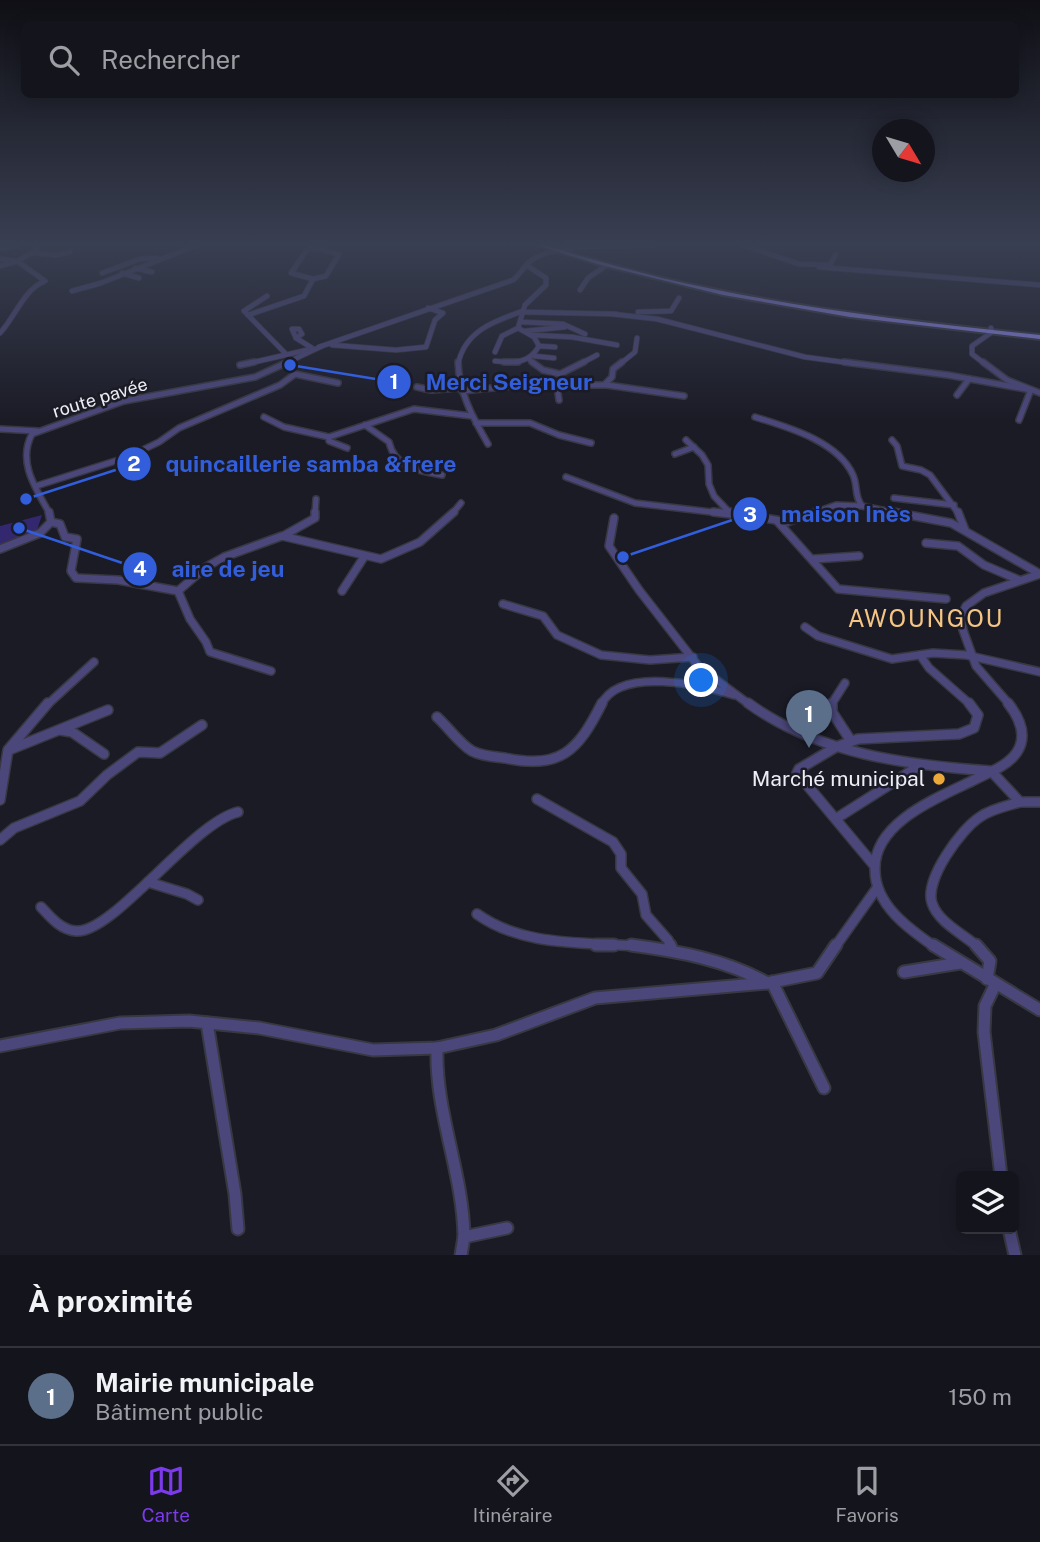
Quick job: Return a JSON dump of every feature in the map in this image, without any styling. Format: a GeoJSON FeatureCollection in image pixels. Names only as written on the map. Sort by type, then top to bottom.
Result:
{"type":"FeatureCollection","features":[{"type":"Feature","properties":{"kind":"highway"},"geometry":{"type":"LineString","coordinates":[[788,304],[988,332],[1040,335]]}},
{"type":"Feature","properties":{"kind":"highway"},"geometry":{"type":"LineString","coordinates":[[813,304],[988,332]]}},
{"type":"Feature","properties":{"kind":"street"},"geometry":{"type":"LineString","coordinates":[[0,333],[13,319],[22,304]]}},
{"type":"Feature","properties":{"kind":"street"},"geometry":{"type":"LineString","coordinates":[[255,304],[244,310],[286,354]]}},
{"type":"Feature","properties":{"kind":"street"},"geometry":{"type":"LineString","coordinates":[[248,315],[285,304]]}},
{"type":"Feature","properties":{"kind":"street"},"geometry":{"type":"LineString","coordinates":[[240,365],[325,345],[441,304]]}},
{"type":"Feature","properties":{"kind":"street"},"geometry":{"type":"LineString","coordinates":[[521,330],[526,304]]}},
{"type":"Feature","properties":{"kind":"street"},"geometry":{"type":"LineString","coordinates":[[592,304],[598,314]]}},
{"type":"Feature","properties":{"kind":"street"},"geometry":{"type":"LineString","coordinates":[[650,312],[652,304]]}},
{"type":"Feature","properties":{"kind":"street"},"geometry":{"type":"LineString","coordinates":[[488,444],[461,390],[456,363],[471,333],[499,319],[523,312],[612,314],[671,311],[676,304]]}},
{"type":"Feature","properties":{"kind":"street"},"geometry":{"type":"LineString","coordinates":[[325,345],[407,350],[426,347],[435,320],[443,313],[428,308]]}},
{"type":"Feature","properties":{"kind":"street"},"geometry":{"type":"LineString","coordinates":[[612,314],[657,319],[805,357],[969,379],[1040,393]]}},
{"type":"Feature","properties":{"kind":"street"},"geometry":{"type":"LineString","coordinates":[[522,321],[558,323],[585,334]]}},
{"type":"Feature","properties":{"kind":"street"},"geometry":{"type":"LineString","coordinates":[[495,352],[501,338],[521,330],[570,326]]}},
{"type":"Feature","properties":{"kind":"street"},"geometry":{"type":"LineString","coordinates":[[521,330],[531,335],[572,337],[617,345]]}},
{"type":"Feature","properties":{"kind":"street"},"geometry":{"type":"LineString","coordinates":[[988,332],[971,349],[974,357],[1007,380],[1031,391]]}},
{"type":"Feature","properties":{"kind":"street"},"geometry":{"type":"LineString","coordinates":[[531,335],[539,346]]}},
{"type":"Feature","properties":{"kind":"street"},"geometry":{"type":"LineString","coordinates":[[296,338],[312,348]]}},
{"type":"Feature","properties":{"kind":"street"},"geometry":{"type":"LineString","coordinates":[[604,385],[612,377],[612,369],[635,352],[637,338]]}},
{"type":"Feature","properties":{"kind":"street","name":"route pavée"},"geometry":{"type":"LineString","coordinates":[[51,523],[50,514],[28,468],[29,439],[38,431],[124,401],[245,379],[325,345]]}},
{"type":"Feature","properties":{"kind":"street"},"geometry":{"type":"LineString","coordinates":[[539,346],[555,347]]}},
{"type":"Feature","properties":{"kind":"street"},"geometry":{"type":"LineString","coordinates":[[532,358],[539,346]]}},
{"type":"Feature","properties":{"kind":"street"},"geometry":{"type":"LineString","coordinates":[[532,358],[544,370],[561,374],[597,355]]}},
{"type":"Feature","properties":{"kind":"street"},"geometry":{"type":"LineString","coordinates":[[495,362],[554,358]]}},
{"type":"Feature","properties":{"kind":"street"},"geometry":{"type":"LineString","coordinates":[[285,364],[292,367],[295,374]]}},
{"type":"Feature","properties":{"kind":"street"},"geometry":{"type":"LineString","coordinates":[[36,486],[128,457],[159,442],[179,428],[268,388],[281,385],[295,374],[338,383]]}},
{"type":"Feature","properties":{"kind":"street"},"geometry":{"type":"LineString","coordinates":[[957,395],[969,379]]}},
{"type":"Feature","properties":{"kind":"street"},"geometry":{"type":"LineString","coordinates":[[417,387],[430,390],[461,390],[505,386],[604,385],[684,396]]}},
{"type":"Feature","properties":{"kind":"street"},"geometry":{"type":"LineString","coordinates":[[557,386],[559,400]]}},
{"type":"Feature","properties":{"kind":"street"},"geometry":{"type":"LineString","coordinates":[[1019,420],[1031,391]]}},
{"type":"Feature","properties":{"kind":"street"},"geometry":{"type":"LineString","coordinates":[[264,418],[284,427],[329,437],[414,409],[423,409],[474,420],[530,423],[559,435],[591,443]]}},
{"type":"Feature","properties":{"kind":"street"},"geometry":{"type":"LineString","coordinates":[[755,417],[798,432],[834,453],[853,476],[856,500],[862,506]]}},
{"type":"Feature","properties":{"kind":"street"},"geometry":{"type":"LineString","coordinates":[[365,425],[389,442],[390,450],[400,464],[442,475]]}},
{"type":"Feature","properties":{"kind":"street"},"geometry":{"type":"LineString","coordinates":[[0,429],[38,431]]}},
{"type":"Feature","properties":{"kind":"street"},"geometry":{"type":"LineString","coordinates":[[329,437],[329,441],[335,445],[347,448]]}},
{"type":"Feature","properties":{"kind":"street"},"geometry":{"type":"LineString","coordinates":[[686,440],[708,465],[709,484],[714,496],[731,514]]}},
{"type":"Feature","properties":{"kind":"street"},"geometry":{"type":"LineString","coordinates":[[892,440],[897,446],[902,466],[923,470],[936,479],[955,505],[965,530]]}},
{"type":"Feature","properties":{"kind":"street"},"geometry":{"type":"LineString","coordinates":[[675,454],[694,447]]}},
{"type":"Feature","properties":{"kind":"street"},"geometry":{"type":"LineString","coordinates":[[566,477],[635,503],[778,522],[793,521],[844,504],[943,520],[1040,574]]}},
{"type":"Feature","properties":{"kind":"street"},"geometry":{"type":"LineString","coordinates":[[894,498],[955,505]]}},
{"type":"Feature","properties":{"kind":"street"},"geometry":{"type":"LineString","coordinates":[[178,591],[223,556],[282,536],[315,518],[316,499]]}},
{"type":"Feature","properties":{"kind":"street"},"geometry":{"type":"LineString","coordinates":[[282,536],[381,559],[420,542],[446,521],[461,503]]}},
{"type":"Feature","properties":{"kind":"street"},"geometry":{"type":"LineString","coordinates":[[614,518],[609,546],[660,617],[707,674],[735,695],[787,729],[836,747],[920,766],[991,771],[1020,802]]}},
{"type":"Feature","properties":{"kind":"street"},"geometry":{"type":"LineString","coordinates":[[778,522],[814,559],[835,586],[846,591],[946,599]]}},
{"type":"Feature","properties":{"kind":"street"},"geometry":{"type":"LineString","coordinates":[[0,549],[40,533],[51,523],[60,524],[65,537],[77,539],[71,571],[76,578],[118,580],[178,591]]}},
{"type":"Feature","properties":{"kind":"street"},"geometry":{"type":"LineString","coordinates":[[926,543],[958,546],[984,565],[1019,580]]}},
{"type":"Feature","properties":{"kind":"street"},"geometry":{"type":"LineString","coordinates":[[814,559],[859,556]]}},
{"type":"Feature","properties":{"kind":"street"},"geometry":{"type":"LineString","coordinates":[[342,591],[364,557]]}},
{"type":"Feature","properties":{"kind":"street"},"geometry":{"type":"LineString","coordinates":[[1040,574],[978,598],[962,612],[962,626],[972,656],[983,675],[1016,713],[1023,729],[1018,751],[991,771],[911,814],[894,828],[876,852],[873,864],[877,888],[887,905],[911,930],[960,963],[1040,1010]]}},
{"type":"Feature","properties":{"kind":"street"},"geometry":{"type":"LineString","coordinates":[[178,591],[196,630],[209,644],[210,652],[271,671]]}},
{"type":"Feature","properties":{"kind":"street"},"geometry":{"type":"LineString","coordinates":[[503,604],[543,616],[557,635],[601,655],[650,660],[693,657]]}},
{"type":"Feature","properties":{"kind":"street"},"geometry":{"type":"LineString","coordinates":[[804,627],[818,636],[892,659],[920,655],[972,656],[1040,672]]}},
{"type":"Feature","properties":{"kind":"street"},"geometry":{"type":"LineString","coordinates":[[873,864],[797,773],[799,769],[850,741],[959,734],[974,728],[978,715],[975,708],[929,668],[920,655]]}},
{"type":"Feature","properties":{"kind":"street"},"geometry":{"type":"LineString","coordinates":[[0,800],[8,750],[49,702],[94,662]]}},
{"type":"Feature","properties":{"kind":"street"},"geometry":{"type":"LineString","coordinates":[[437,717],[473,752],[536,763],[550,762],[568,752],[593,721],[604,698],[630,686],[654,681],[685,681],[735,695]]}},
{"type":"Feature","properties":{"kind":"street"},"geometry":{"type":"LineString","coordinates":[[845,684],[831,704],[832,712],[850,741]]}},
{"type":"Feature","properties":{"kind":"street"},"geometry":{"type":"LineString","coordinates":[[8,750],[108,710]]}},
{"type":"Feature","properties":{"kind":"street"},"geometry":{"type":"LineString","coordinates":[[0,840],[14,828],[80,801],[107,775],[138,752],[160,753],[202,725]]}},
{"type":"Feature","properties":{"kind":"street"},"geometry":{"type":"LineString","coordinates":[[60,730],[72,732],[104,754]]}},
{"type":"Feature","properties":{"kind":"street"},"geometry":{"type":"LineString","coordinates":[[836,818],[920,766]]}},
{"type":"Feature","properties":{"kind":"street"},"geometry":{"type":"LineString","coordinates":[[537,799],[612,842],[621,854],[621,868],[642,894],[646,915],[668,940],[673,950]]}},
{"type":"Feature","properties":{"kind":"street"},"geometry":{"type":"LineString","coordinates":[[1000,1171],[984,1032],[985,1006],[991,982],[990,961],[983,951],[942,917],[931,901],[929,892],[951,849],[971,823],[986,813],[1020,802],[1040,802]]}},
{"type":"Feature","properties":{"kind":"street"},"geometry":{"type":"LineString","coordinates":[[41,907],[60,927],[69,930],[86,930],[103,922],[211,824],[226,814],[238,812]]}},
{"type":"Feature","properties":{"kind":"street"},"geometry":{"type":"LineString","coordinates":[[148,882],[165,890],[187,892],[198,900]]}},
{"type":"Feature","properties":{"kind":"street"},"geometry":{"type":"LineString","coordinates":[[0,1046],[120,1023],[207,1023],[290,1032],[342,1046],[373,1050],[437,1048],[496,1035],[595,998],[663,990],[745,987],[817,973],[877,888]]}},
{"type":"Feature","properties":{"kind":"street"},"geometry":{"type":"LineString","coordinates":[[477,914],[497,928],[537,939],[673,950],[757,975],[770,983],[824,1087]]}},
{"type":"Feature","properties":{"kind":"street"},"geometry":{"type":"LineString","coordinates":[[904,972],[960,963]]}},
{"type":"Feature","properties":{"kind":"street"},"geometry":{"type":"LineString","coordinates":[[207,1023],[235,1194],[238,1229]]}},
{"type":"Feature","properties":{"kind":"street"},"geometry":{"type":"LineString","coordinates":[[437,1048],[436,1091],[457,1168],[463,1203],[464,1237],[461,1255]]}},
{"type":"Feature","properties":{"kind":"street"},"geometry":{"type":"LineString","coordinates":[[464,1237],[507,1228]]}},
{"type":"Feature","properties":{"kind":"street"},"geometry":{"type":"LineString","coordinates":[[1010,1234],[1015,1255]]}},
{"type":"Feature","properties":{"kind":"shaded area"},"geometry":{"type":"Polygon","coordinates":[[[42,515],[37,530],[0,545],[0,526],[42,515]]]}},
{"type":"Feature","properties":{"kind":"place","name":"Merci Seigneur"},"geometry":{"type":"Point","coordinates":[290,365]}},
{"type":"Feature","properties":{"kind":"place","name":"quincaillerie samba &frere"},"geometry":{"type":"Point","coordinates":[26,499]}},
{"type":"Feature","properties":{"kind":"place","name":"aire de jeu"},"geometry":{"type":"Point","coordinates":[19,528]}},
{"type":"Feature","properties":{"kind":"place","name":"maison Inès"},"geometry":{"type":"Point","coordinates":[623,557]}},
{"type":"Feature","properties":{"kind":"place","name":"Mairie municipale"},"geometry":{"type":"Point","coordinates":[809,748]}},
{"type":"Feature","properties":{"kind":"place","name":"Marché municipal"},"geometry":{"type":"Point","coordinates":[939,779]}},
{"type":"Feature","properties":{"kind":"district","name":"AWOUNGOU"},"geometry":{"type":"Point","coordinates":[926,619]}}]}
